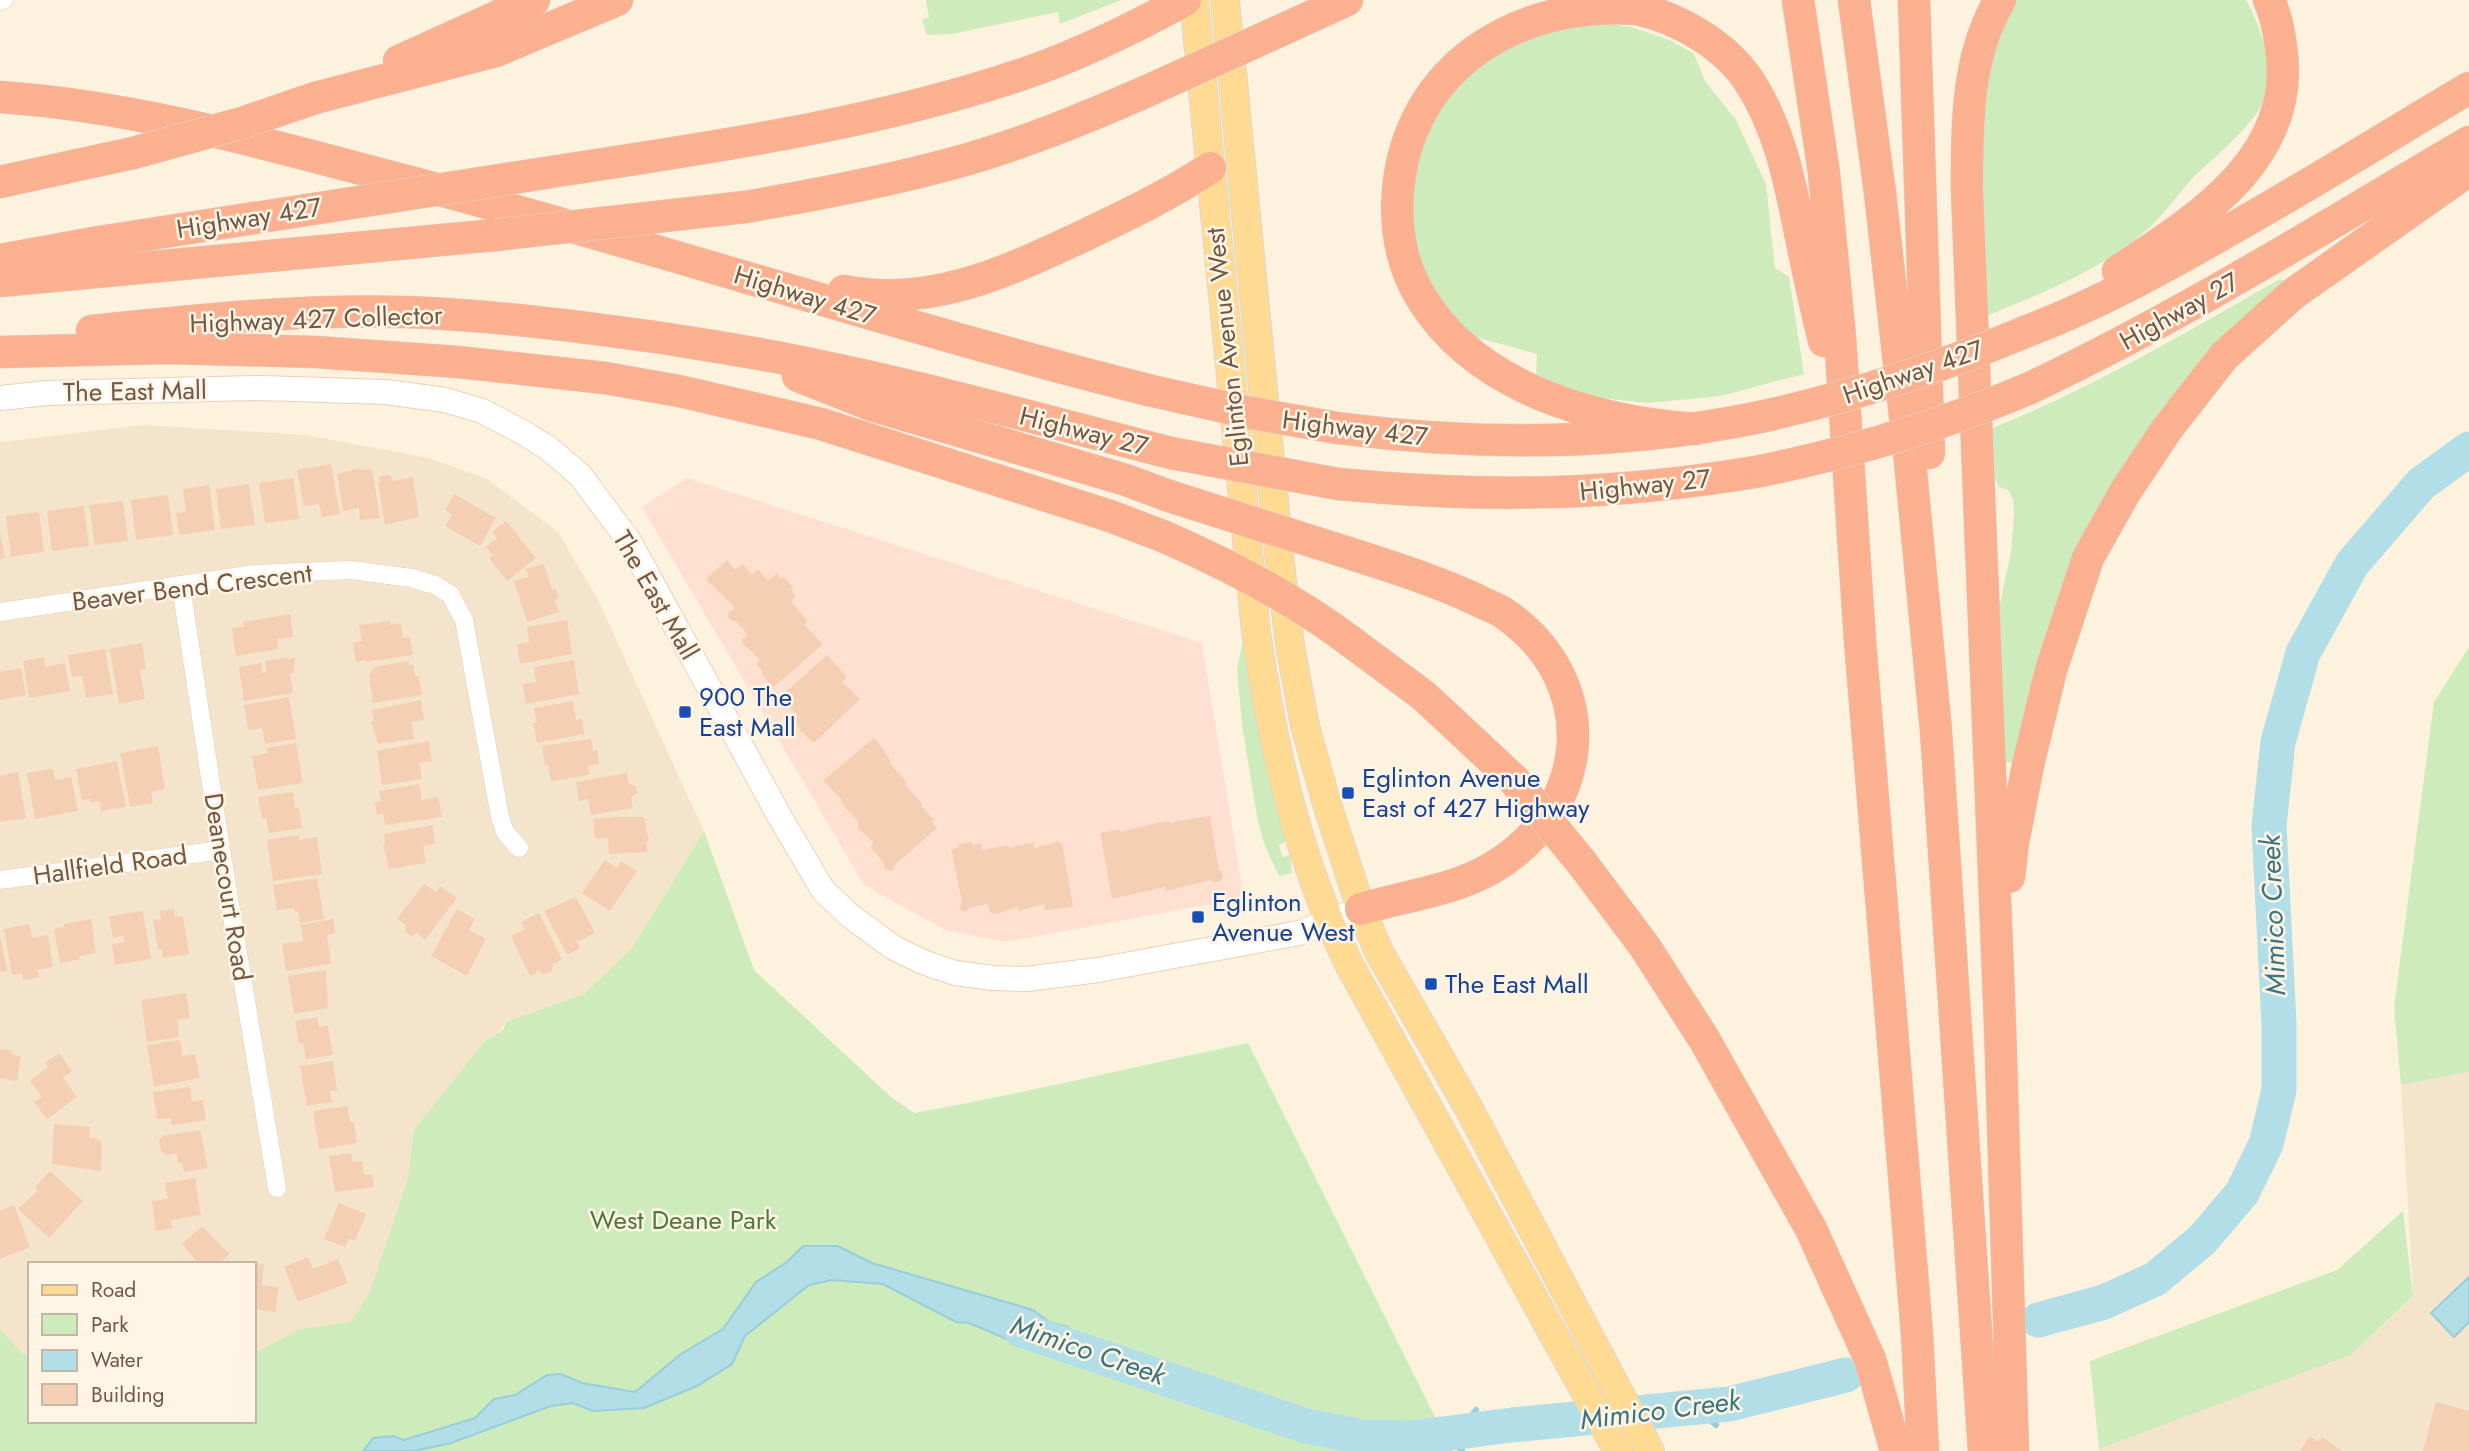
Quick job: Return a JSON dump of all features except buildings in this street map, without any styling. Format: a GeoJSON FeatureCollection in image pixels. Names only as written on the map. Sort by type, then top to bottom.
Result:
{"type":"FeatureCollection","features":[{"type":"Feature","properties":{"kind":"highway"},"geometry":{"type":"LineString","coordinates":[[315,99],[534,0]]}},
{"type":"Feature","properties":{"kind":"highway"},"geometry":{"type":"LineString","coordinates":[[0,182],[133,153],[242,123],[315,99],[496,51],[617,0]]}},
{"type":"Feature","properties":{"kind":"highway","name":"Highway 427"},"geometry":{"type":"LineString","coordinates":[[0,260],[760,138],[907,109],[1020,76],[1132,28],[1185,0]]}},
{"type":"Feature","properties":{"kind":"highway"},"geometry":{"type":"LineString","coordinates":[[0,281],[496,235],[745,207],[850,188],[957,162],[1034,137],[1145,92],[1347,0]]}},
{"type":"Feature","properties":{"kind":"highway"},"geometry":{"type":"LineString","coordinates":[[1798,0],[1824,173],[1832,250],[1894,1076],[1917,1334],[1923,1451]]}},
{"type":"Feature","properties":{"kind":"highway"},"geometry":{"type":"LineString","coordinates":[[1854,0],[1883,220],[1936,731],[1984,1451]]}},
{"type":"Feature","properties":{"kind":"highway"},"geometry":{"type":"LineString","coordinates":[[1914,0],[1931,491],[1936,731]]}},
{"type":"Feature","properties":{"kind":"highway"},"geometry":{"type":"LineString","coordinates":[[2000,0],[1988,23],[1974,68],[1969,98],[1966,154],[2000,1025],[2013,1451]]}},
{"type":"Feature","properties":{"kind":"highway"},"geometry":{"type":"LineString","coordinates":[[2025,332],[2184,227],[2209,208],[2245,171],[2263,146],[2280,98],[2283,57],[2269,0]]}},
{"type":"Feature","properties":{"kind":"highway"},"geometry":{"type":"LineString","coordinates":[[1696,429],[1640,422],[1589,411],[1538,393],[1502,375],[1447,331],[1433,316],[1412,280],[1399,241],[1397,204],[1402,162],[1414,121],[1435,84],[1458,59],[1499,27],[1517,18],[1584,4],[1622,6],[1646,11],[1697,33],[1724,54],[1748,79],[1772,121],[1790,181],[1849,480]]}},
{"type":"Feature","properties":{"kind":"highway","name":"Highway 27"},"geometry":{"type":"LineString","coordinates":[[2025,332],[2077,312],[2138,282],[2286,198],[2469,88]]}},
{"type":"Feature","properties":{"kind":"highway"},"geometry":{"type":"LineString","coordinates":[[0,97],[77,104],[233,137],[516,210],[691,261],[873,297],[953,289],[1012,269],[1164,198],[1210,168]]}},
{"type":"Feature","properties":{"kind":"highway","name":"Highway 27"},"geometry":{"type":"LineString","coordinates":[[757,353],[831,368],[1171,453],[1338,484],[1490,494],[1566,493],[1663,486],[1761,471],[1823,458],[1902,435],[2030,388],[2181,311],[2469,142]]}},
{"type":"Feature","properties":{"kind":"highway"},"geometry":{"type":"LineString","coordinates":[[2000,1025],[2008,888],[2013,843],[2028,765],[2051,670],[2094,547],[2125,492],[2167,429],[2224,356],[2293,293],[2469,170]]}},
{"type":"Feature","properties":{"kind":"highway","name":"Highway 427"},"geometry":{"type":"LineString","coordinates":[[691,261],[967,342],[1148,390],[1246,412],[1337,428],[1418,437],[1530,441],[1606,439],[1696,429],[1760,417],[1862,392],[1965,357],[2025,332]]}},
{"type":"Feature","properties":{"kind":"highway","name":"Highway 427 Collector"},"geometry":{"type":"LineString","coordinates":[[0,343],[93,331],[257,316],[402,312],[570,326],[757,353]]}},
{"type":"Feature","properties":{"kind":"highway"},"geometry":{"type":"LineString","coordinates":[[0,352],[168,348],[316,352],[458,362],[606,378],[679,391],[821,424],[1110,516],[1223,562],[1283,595],[1317,616],[1424,696],[1514,780],[1582,863],[1645,947],[1704,1039],[1811,1229],[1870,1359],[1896,1451]]}},
{"type":"Feature","properties":{"kind":"highway"},"geometry":{"type":"LineString","coordinates":[[757,353],[805,380],[871,405],[1126,480],[1462,593],[1504,614],[1536,641],[1558,671],[1570,709],[1574,740],[1570,771],[1553,810],[1534,835],[1512,855],[1476,877],[1361,909]]}},
{"type":"Feature","properties":{"kind":"main road","name":"Eglinton Avenue West"},"geometry":{"type":"LineString","coordinates":[[1194,0],[1247,552],[1262,673],[1285,784],[1328,923],[1432,1118],[1618,1451]]}},
{"type":"Feature","properties":{"kind":"main road","name":"Eglinton Avenue West"},"geometry":{"type":"LineString","coordinates":[[1225,0],[1290,645],[1305,726],[1327,804],[1361,909],[1385,965],[1467,1105],[1650,1451]]}},
{"type":"Feature","properties":{"kind":"main road","name":"The East Mall"},"geometry":{"type":"LineString","coordinates":[[0,398],[46,393],[261,388],[386,392],[445,400],[482,411],[524,433],[580,475],[629,541],[781,819],[823,890],[849,915],[894,948],[923,961],[955,973],[993,978],[1026,979],[1098,971],[1249,944],[1310,930],[1361,909]]}},
{"type":"Feature","properties":{"kind":"street","name":"Beaver Bend Crescent"},"geometry":{"type":"LineString","coordinates":[[0,612],[255,574],[351,569],[411,578],[436,585],[450,594],[464,620],[470,641],[500,817],[505,832],[519,848]]}},
{"type":"Feature","properties":{"kind":"street","name":"Deanecourt Road"},"geometry":{"type":"LineString","coordinates":[[181,586],[277,1188]]}},
{"type":"Feature","properties":{"kind":"street","name":"Hallfield Road"},"geometry":{"type":"LineString","coordinates":[[0,880],[221,850]]}},
{"type":"Feature","properties":{"kind":"shaded area"},"geometry":{"type":"Polygon","coordinates":[[[144,425],[306,435],[429,458],[487,479],[558,532],[597,598],[704,831],[632,948],[584,994],[506,1022],[423,1130],[408,1270],[360,1324],[256,1357],[256,1262],[28,1262],[28,1369],[0,1369],[0,442],[144,425]]]}},
{"type":"Feature","properties":{"kind":"shaded area"},"geometry":{"type":"Polygon","coordinates":[[[687,478],[1202,643],[1244,898],[1005,942],[945,930],[864,885],[642,507],[687,478]]]}},
{"type":"Feature","properties":{"kind":"shaded area"},"geometry":{"type":"Polygon","coordinates":[[[2469,1072],[2469,1451],[2099,1451],[2351,1355],[2413,1297],[2401,1085],[2469,1072]]]}},
{"type":"Feature","properties":{"kind":"green space"},"geometry":{"type":"Polygon","coordinates":[[[926,0],[1121,0],[1060,24],[1058,12],[952,34],[927,35],[922,19],[929,18],[926,0]]]}},
{"type":"Feature","properties":{"kind":"green space"},"geometry":{"type":"Polygon","coordinates":[[[2015,0],[2246,0],[2262,37],[2268,63],[2267,90],[2259,110],[2236,138],[2195,176],[2148,229],[2130,244],[2091,269],[1984,317],[1979,135],[1994,41],[2015,0]]]}},
{"type":"Feature","properties":{"kind":"green space"},"geometry":{"type":"Polygon","coordinates":[[[1604,23],[1631,27],[1670,40],[1694,54],[1705,81],[1736,120],[1766,184],[1775,268],[1789,277],[1804,374],[1721,396],[1646,403],[1602,398],[1536,377],[1537,354],[1468,335],[1430,285],[1415,249],[1410,210],[1418,146],[1460,77],[1522,35],[1604,23]]]}},
{"type":"Feature","properties":{"kind":"green space"},"geometry":{"type":"Polygon","coordinates":[[[2280,279],[2288,285],[2166,406],[2016,763],[2002,762],[1997,617],[2011,553],[2014,513],[2013,499],[2008,490],[1999,487],[1991,471],[1990,429],[2101,378],[2280,279]]]}},
{"type":"Feature","properties":{"kind":"green space"},"geometry":{"type":"Polygon","coordinates":[[[1244,636],[1290,836],[1285,838],[1286,842],[1279,844],[1282,857],[1290,855],[1292,873],[1279,876],[1265,846],[1258,822],[1242,725],[1237,669],[1244,636]]]}},
{"type":"Feature","properties":{"kind":"green space"},"geometry":{"type":"Polygon","coordinates":[[[2469,647],[2469,1072],[2401,1085],[2394,1007],[2434,702],[2469,647]]]}},
{"type":"Feature","properties":{"kind":"green space","name":"West Deane Park"},"geometry":{"type":"Polygon","coordinates":[[[704,831],[754,970],[890,1096],[914,1113],[1248,1043],[1452,1451],[0,1451],[0,1329],[22,1353],[28,1355],[28,1423],[256,1423],[256,1352],[301,1329],[351,1322],[370,1292],[408,1179],[414,1130],[484,1042],[503,1030],[506,1022],[584,994],[632,948],[704,831]]]}},
{"type":"Feature","properties":{"kind":"green space"},"geometry":{"type":"Polygon","coordinates":[[[2403,1211],[2413,1296],[2351,1355],[2099,1449],[2090,1361],[2337,1270],[2403,1211]]]}},
{"type":"Feature","properties":{"kind":"water"},"geometry":{"type":"Polygon","coordinates":[[[803,1246],[838,1246],[872,1263],[1033,1310],[1049,1322],[1068,1327],[1065,1352],[1014,1342],[969,1323],[956,1322],[883,1284],[832,1280],[809,1285],[745,1336],[732,1364],[697,1386],[644,1408],[593,1411],[573,1403],[551,1406],[451,1443],[414,1451],[363,1451],[373,1438],[393,1436],[404,1440],[475,1418],[494,1399],[515,1395],[547,1375],[561,1374],[582,1383],[635,1392],[681,1354],[723,1329],[756,1282],[787,1262],[803,1246]]]}},
{"type":"Feature","properties":{"kind":"water"},"geometry":{"type":"Polygon","coordinates":[[[2469,1277],[2469,1322],[2454,1337],[2431,1313],[2469,1277]]]}},
{"type":"Feature","properties":{"kind":"waterway","name":"Mimico Creek"},"geometry":{"type":"LineString","coordinates":[[2038,1320],[2104,1302],[2155,1279],[2202,1240],[2242,1193],[2266,1144],[2279,1090],[2279,1024],[2269,826],[2278,742],[2303,653],[2352,564],[2421,484],[2469,449]]}},
{"type":"Feature","properties":{"kind":"waterway","name":"Mimico Creek"},"geometry":{"type":"LineString","coordinates":[[1021,1330],[1306,1426],[1363,1437],[1411,1438],[1512,1425],[1729,1404],[1846,1375]]}},
{"type":"Feature","properties":{"kind":"waterway"},"geometry":{"type":"LineString","coordinates":[[1695,1407],[1716,1425]]}},
{"type":"Feature","properties":{"kind":"waterway"},"geometry":{"type":"LineString","coordinates":[[1461,1431],[1476,1410]]}},
{"type":"Feature","properties":{"kind":"waterway"},"geometry":{"type":"LineString","coordinates":[[1446,1433],[1462,1451]]}},
{"type":"Feature","properties":{"kind":"place","name":"900 The East Mall"},"geometry":{"type":"Point","coordinates":[685,712]}},
{"type":"Feature","properties":{"kind":"place","name":"Eglinton Avenue East of 427 Highway"},"geometry":{"type":"Point","coordinates":[1348,793]}},
{"type":"Feature","properties":{"kind":"place","name":"Eglinton Avenue West"},"geometry":{"type":"Point","coordinates":[1198,917]}},
{"type":"Feature","properties":{"kind":"place","name":"The East Mall"},"geometry":{"type":"Point","coordinates":[1431,984]}}]}
